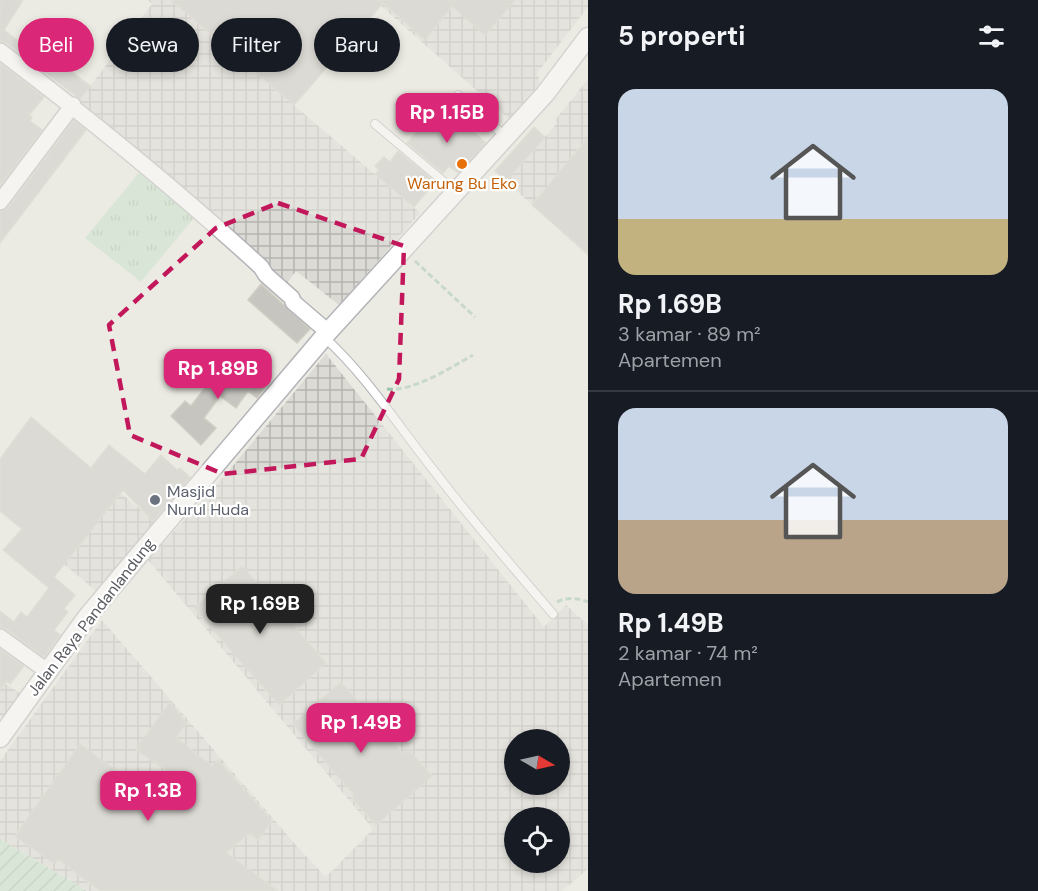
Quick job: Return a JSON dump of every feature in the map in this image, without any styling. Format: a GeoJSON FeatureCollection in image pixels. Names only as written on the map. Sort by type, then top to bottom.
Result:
{"type":"FeatureCollection","features":[{"type":"Feature","properties":{"kind":"street","name":"Jalan Raya Pandanlandung"},"geometry":{"type":"LineString","coordinates":[[0,738],[47,671],[123,573],[326,334],[554,83],[588,37]]}},
{"type":"Feature","properties":{"kind":"street"},"geometry":{"type":"LineString","coordinates":[[0,51],[73,105],[196,207],[261,267],[266,275],[292,298],[293,302],[326,334]]}},
{"type":"Feature","properties":{"kind":"street"},"geometry":{"type":"LineString","coordinates":[[0,202],[73,105]]}},
{"type":"Feature","properties":{"kind":"street"},"geometry":{"type":"LineString","coordinates":[[0,637],[47,671]]}},
{"type":"Feature","properties":{"kind":"lane"},"geometry":{"type":"LineString","coordinates":[[458,95],[506,137]]}},
{"type":"Feature","properties":{"kind":"lane"},"geometry":{"type":"LineString","coordinates":[[375,124],[456,192]]}},
{"type":"Feature","properties":{"kind":"lane"},"geometry":{"type":"LineString","coordinates":[[326,334],[366,381],[441,481],[500,554],[553,614]]}},
{"type":"Feature","properties":{"kind":"path"},"geometry":{"type":"LineString","coordinates":[[402,250],[475,317]]}},
{"type":"Feature","properties":{"kind":"path"},"geometry":{"type":"LineString","coordinates":[[366,381],[379,388],[398,390],[438,374],[473,355]]}},
{"type":"Feature","properties":{"kind":"path"},"geometry":{"type":"LineString","coordinates":[[547,607],[562,599],[583,599],[588,602]]}},
{"type":"Feature","properties":{"kind":"highlighted area"},"geometry":{"type":"Polygon","coordinates":[[[278,203],[404,246],[399,379],[361,459],[223,474],[130,435],[109,325],[216,228],[278,203]]]}},
{"type":"Feature","properties":{"kind":"shaded area"},"geometry":{"type":"Polygon","coordinates":[[[148,0],[588,0],[588,7],[538,72],[540,88],[510,120],[400,23],[400,18],[395,18],[381,6],[370,18],[314,18],[314,72],[323,72],[294,105],[420,213],[339,305],[296,271],[283,288],[76,105],[106,65],[106,72],[199,72],[199,18],[141,18],[152,4],[148,0]]]}},
{"type":"Feature","properties":{"kind":"shaded area"},"geometry":{"type":"Polygon","coordinates":[[[588,79],[588,256],[495,171],[534,127],[545,137],[557,123],[555,120],[588,79]]]}},
{"type":"Feature","properties":{"kind":"shaded area"},"geometry":{"type":"Polygon","coordinates":[[[326,354],[544,627],[566,605],[588,625],[588,869],[562,891],[87,891],[0,839],[0,761],[102,620],[326,877],[373,829],[148,560],[227,473],[326,354]]]}},
{"type":"Feature","properties":{"kind":"shaded area"},"geometry":{"type":"Polygon","coordinates":[[[31,417],[155,522],[96,591],[0,511],[0,459],[31,417]]]}},
{"type":"Feature","properties":{"kind":"shaded area"},"geometry":{"type":"Polygon","coordinates":[[[0,680],[21,694],[4,718],[0,716],[0,680]]]}},
{"type":"Feature","properties":{"kind":"green space"},"geometry":{"type":"Polygon","coordinates":[[[142,169],[199,212],[141,282],[85,238],[142,169]]]}},
{"type":"Feature","properties":{"kind":"green space"},"geometry":{"type":"Polygon","coordinates":[[[0,839],[87,891],[0,891],[0,839]]]}},
{"type":"Feature","properties":{"kind":"building"},"geometry":{"type":"Polygon","coordinates":[[[0,0],[23,0],[4,30],[18,41],[18,52],[0,41],[0,0]]]}},
{"type":"Feature","properties":{"kind":"building"},"geometry":{"type":"Polygon","coordinates":[[[171,0],[515,0],[485,35],[452,6],[425,40],[383,3],[370,18],[314,18],[314,72],[323,72],[294,105],[255,72],[302,72],[302,18],[211,18],[211,34],[199,24],[199,18],[192,18],[171,0]]]}},
{"type":"Feature","properties":{"kind":"building"},"geometry":{"type":"Polygon","coordinates":[[[0,63],[44,97],[29,115],[32,117],[30,121],[42,130],[0,186],[0,63]]]}},
{"type":"Feature","properties":{"kind":"building"},"geometry":{"type":"Polygon","coordinates":[[[44,72],[72,72],[90,86],[80,99],[44,72]]]}},
{"type":"Feature","properties":{"kind":"building"},"geometry":{"type":"Polygon","coordinates":[[[454,114],[486,143],[458,173],[449,166],[443,173],[407,143],[427,120],[438,131],[454,114]]]}},
{"type":"Feature","properties":{"kind":"building"},"geometry":{"type":"Polygon","coordinates":[[[74,120],[86,130],[0,243],[0,212],[8,208],[74,120]]]}},
{"type":"Feature","properties":{"kind":"building"},"geometry":{"type":"Polygon","coordinates":[[[534,127],[545,137],[506,181],[495,171],[534,127]]]}},
{"type":"Feature","properties":{"kind":"building"},"geometry":{"type":"Polygon","coordinates":[[[588,138],[588,254],[532,205],[588,138]]]}},
{"type":"Feature","properties":{"kind":"building"},"geometry":{"type":"Polygon","coordinates":[[[398,151],[435,182],[414,207],[375,174],[379,170],[375,166],[384,157],[390,162],[398,151]]]}},
{"type":"Feature","properties":{"kind":"building"},"geometry":{"type":"Polygon","coordinates":[[[261,284],[310,329],[297,343],[248,300],[261,284]]]}},
{"type":"Feature","properties":{"kind":"building"},"geometry":{"type":"Polygon","coordinates":[[[243,363],[269,382],[257,398],[248,391],[236,408],[220,396],[204,418],[216,428],[201,445],[171,416],[185,401],[191,406],[220,368],[232,377],[243,363]]]}},
{"type":"Feature","properties":{"kind":"building"},"geometry":{"type":"Polygon","coordinates":[[[31,417],[91,468],[109,445],[145,474],[161,455],[177,470],[180,468],[190,477],[153,521],[123,490],[54,577],[75,595],[64,609],[68,612],[54,630],[60,635],[44,657],[0,627],[0,611],[14,622],[21,612],[27,617],[49,588],[3,550],[22,529],[0,511],[0,459],[31,417]]]}},
{"type":"Feature","properties":{"kind":"building"},"geometry":{"type":"Polygon","coordinates":[[[242,566],[326,663],[279,705],[194,608],[242,566]]]}},
{"type":"Feature","properties":{"kind":"building"},"geometry":{"type":"Polygon","coordinates":[[[0,649],[24,666],[10,684],[7,681],[0,690],[0,649]]]}},
{"type":"Feature","properties":{"kind":"building"},"geometry":{"type":"Polygon","coordinates":[[[341,682],[403,754],[408,749],[432,776],[376,825],[352,798],[355,796],[293,724],[341,682]]]}},
{"type":"Feature","properties":{"kind":"building"},"geometry":{"type":"Polygon","coordinates":[[[170,702],[186,723],[176,738],[212,766],[218,760],[272,821],[258,840],[249,833],[226,853],[278,891],[100,891],[58,859],[55,864],[15,836],[80,744],[172,812],[190,788],[136,749],[170,702]]]}},
{"type":"Feature","properties":{"kind":"place","name":"Warung Bu Eko"},"geometry":{"type":"Point","coordinates":[462,164]}},
{"type":"Feature","properties":{"kind":"place","name":"Masjid Nurul Huda"},"geometry":{"type":"Point","coordinates":[155,500]}}]}
